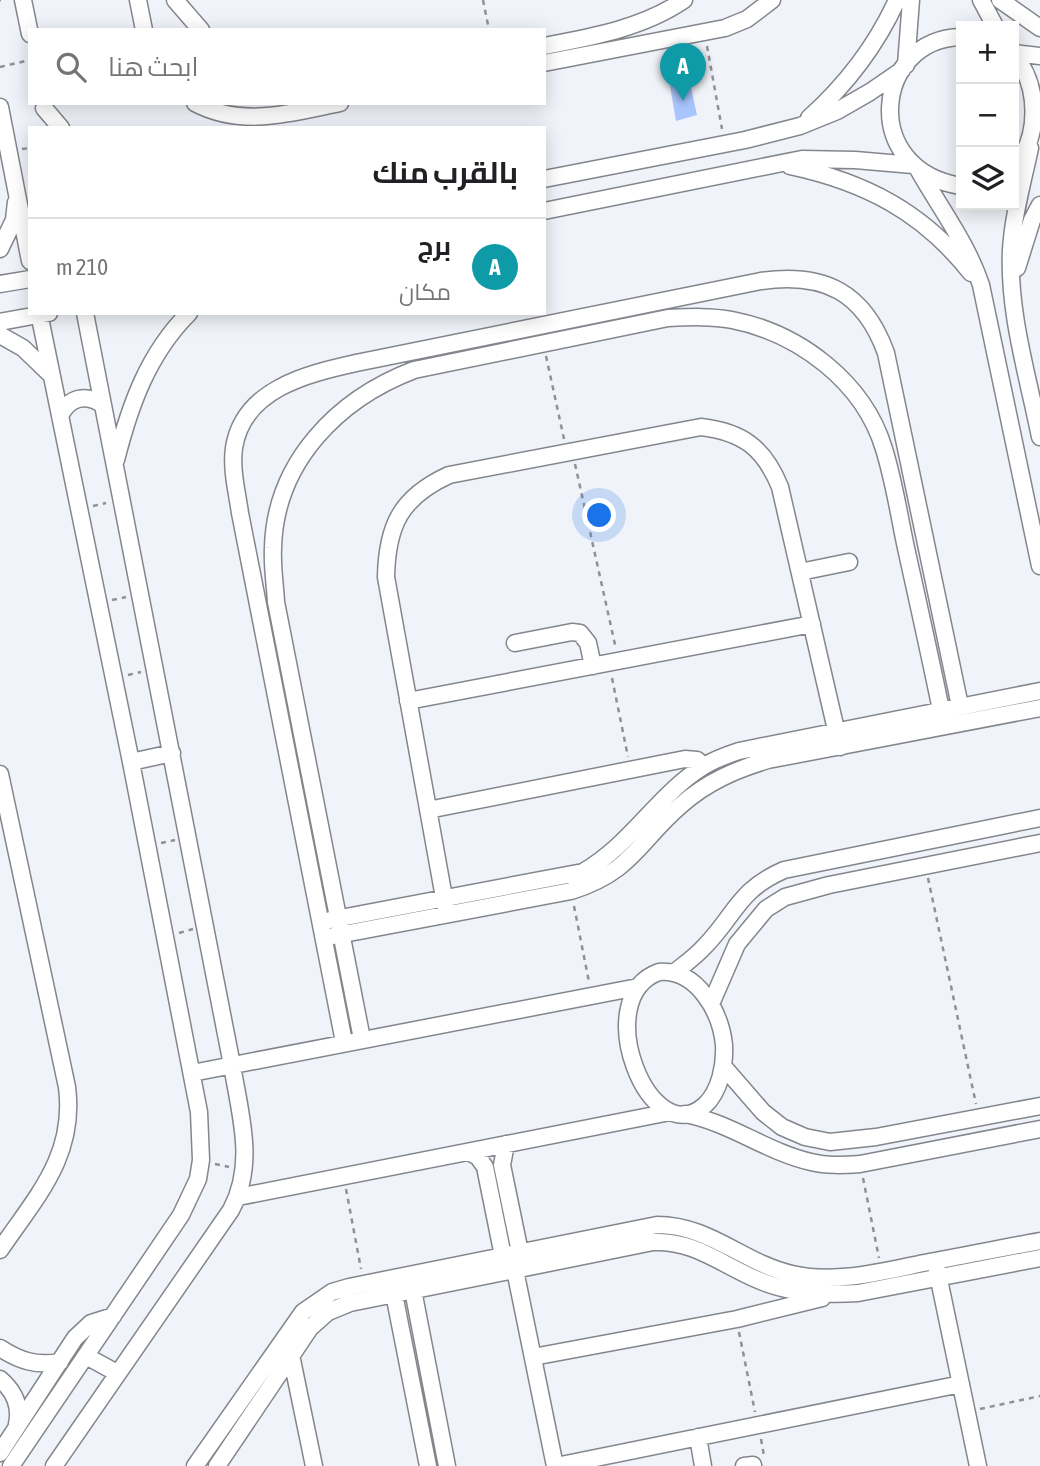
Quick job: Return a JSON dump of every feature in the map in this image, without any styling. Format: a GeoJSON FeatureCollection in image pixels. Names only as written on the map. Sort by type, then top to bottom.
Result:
{"type":"FeatureCollection","features":[{"type":"Feature","properties":{"kind":"street"},"geometry":{"type":"LineString","coordinates":[[23,0],[29,28]]}},
{"type":"Feature","properties":{"kind":"street"},"geometry":{"type":"LineString","coordinates":[[138,0],[144,28]]}},
{"type":"Feature","properties":{"kind":"street"},"geometry":{"type":"LineString","coordinates":[[175,0],[199,28]]}},
{"type":"Feature","properties":{"kind":"street"},"geometry":{"type":"LineString","coordinates":[[546,46],[635,25],[658,16],[684,0]]}},
{"type":"Feature","properties":{"kind":"street"},"geometry":{"type":"LineString","coordinates":[[546,63],[705,33],[747,19],[772,0]]}},
{"type":"Feature","properties":{"kind":"street"},"geometry":{"type":"LineString","coordinates":[[800,126],[849,78],[870,50],[897,0]]}},
{"type":"Feature","properties":{"kind":"street"},"geometry":{"type":"LineString","coordinates":[[911,0],[904,67],[891,97],[891,126],[902,153],[916,167],[972,258],[981,285],[1040,566]]}},
{"type":"Feature","properties":{"kind":"street"},"geometry":{"type":"LineString","coordinates":[[981,0],[992,21]]}},
{"type":"Feature","properties":{"kind":"street"},"geometry":{"type":"LineString","coordinates":[[1000,0],[1040,28]]}},
{"type":"Feature","properties":{"kind":"street"},"geometry":{"type":"LineString","coordinates":[[546,179],[725,144],[800,126],[837,111],[904,67],[919,52],[935,43],[956,38]]}},
{"type":"Feature","properties":{"kind":"street"},"geometry":{"type":"LineString","coordinates":[[563,42],[567,59]]}},
{"type":"Feature","properties":{"kind":"street"},"geometry":{"type":"LineString","coordinates":[[1019,54],[1040,56]]}},
{"type":"Feature","properties":{"kind":"street"},"geometry":{"type":"LineString","coordinates":[[1019,61],[1032,79],[1040,112],[1013,228],[1011,270],[1040,438]]}},
{"type":"Feature","properties":{"kind":"street"},"geometry":{"type":"LineString","coordinates":[[200,105],[228,116],[249,118],[330,105]]}},
{"type":"Feature","properties":{"kind":"street"},"geometry":{"type":"LineString","coordinates":[[44,106],[48,126]]}},
{"type":"Feature","properties":{"kind":"street"},"geometry":{"type":"LineString","coordinates":[[44,106],[59,126]]}},
{"type":"Feature","properties":{"kind":"street"},"geometry":{"type":"LineString","coordinates":[[0,107],[4,140],[24,198],[28,240]]}},
{"type":"Feature","properties":{"kind":"street"},"geometry":{"type":"LineString","coordinates":[[1019,161],[1034,142]]}},
{"type":"Feature","properties":{"kind":"street"},"geometry":{"type":"LineString","coordinates":[[546,211],[778,163],[827,158],[916,167],[944,183],[956,185]]}},
{"type":"Feature","properties":{"kind":"street"},"geometry":{"type":"LineString","coordinates":[[778,163],[856,184],[893,202],[946,244],[981,285]]}},
{"type":"Feature","properties":{"kind":"street"},"geometry":{"type":"LineString","coordinates":[[0,249],[24,198]]}},
{"type":"Feature","properties":{"kind":"street"},"geometry":{"type":"LineString","coordinates":[[1013,291],[1020,255],[1040,205]]}},
{"type":"Feature","properties":{"kind":"street"},"geometry":{"type":"LineString","coordinates":[[0,284],[28,279]]}},
{"type":"Feature","properties":{"kind":"street"},"geometry":{"type":"LineString","coordinates":[[344,1042],[240,513],[234,469],[234,448],[244,420],[264,397],[282,387],[317,373],[537,320],[773,279],[807,279],[830,285],[866,312],[886,353],[960,706]]}},
{"type":"Feature","properties":{"kind":"street"},"geometry":{"type":"LineString","coordinates":[[0,322],[38,315]]}},
{"type":"Feature","properties":{"kind":"street"},"geometry":{"type":"LineString","coordinates":[[11,1466],[181,1215],[198,1180],[201,1160],[199,1112],[192,1073],[60,416],[43,315]]}},
{"type":"Feature","properties":{"kind":"street"},"geometry":{"type":"LineString","coordinates":[[54,1466],[223,1223],[238,1197],[245,1171],[245,1147],[232,1065],[85,315]]}},
{"type":"Feature","properties":{"kind":"street"},"geometry":{"type":"LineString","coordinates":[[115,466],[124,426],[137,390],[155,356],[187,315]]}},
{"type":"Feature","properties":{"kind":"street"},"geometry":{"type":"LineString","coordinates":[[362,1039],[276,602],[273,547],[277,517],[299,460],[317,435],[338,413],[362,394],[389,380],[427,367],[668,318],[732,320],[762,328],[807,350],[845,383],[874,424],[884,447],[941,710]]}},
{"type":"Feature","properties":{"kind":"street"},"geometry":{"type":"LineString","coordinates":[[537,320],[543,343]]}},
{"type":"Feature","properties":{"kind":"street"},"geometry":{"type":"LineString","coordinates":[[0,335],[23,348],[52,375]]}},
{"type":"Feature","properties":{"kind":"street"},"geometry":{"type":"LineString","coordinates":[[384,357],[389,380]]}},
{"type":"Feature","properties":{"kind":"street"},"geometry":{"type":"LineString","coordinates":[[60,416],[70,401],[78,398],[96,400],[103,405]]}},
{"type":"Feature","properties":{"kind":"street"},"geometry":{"type":"LineString","coordinates":[[446,906],[386,577],[390,536],[399,516],[412,498],[429,484],[449,475],[701,427],[722,430],[741,438],[759,451],[772,468],[780,487],[839,739]]}},
{"type":"Feature","properties":{"kind":"street"},"geometry":{"type":"LineString","coordinates":[[889,467],[909,463]]}},
{"type":"Feature","properties":{"kind":"street"},"geometry":{"type":"LineString","coordinates":[[800,572],[849,562]]}},
{"type":"Feature","properties":{"kind":"street"},"geometry":{"type":"LineString","coordinates":[[408,701],[812,624]]}},
{"type":"Feature","properties":{"kind":"street"},"geometry":{"type":"LineString","coordinates":[[515,643],[576,632],[587,639],[606,663]]}},
{"type":"Feature","properties":{"kind":"street"},"geometry":{"type":"LineString","coordinates":[[446,906],[571,891],[605,878],[620,868],[680,806],[720,778],[839,739],[941,710],[1040,691]]}},
{"type":"Feature","properties":{"kind":"street"},"geometry":{"type":"LineString","coordinates":[[322,930],[446,906],[583,872],[617,849],[670,794],[704,766],[739,751],[839,739],[1040,708]]}},
{"type":"Feature","properties":{"kind":"street"},"geometry":{"type":"LineString","coordinates":[[131,762],[172,752]]}},
{"type":"Feature","properties":{"kind":"street"},"geometry":{"type":"LineString","coordinates":[[428,810],[691,758],[704,766]]}},
{"type":"Feature","properties":{"kind":"street"},"geometry":{"type":"LineString","coordinates":[[0,774],[67,1087],[69,1112],[59,1161],[5,1232],[0,1250]]}},
{"type":"Feature","properties":{"kind":"street"},"geometry":{"type":"LineString","coordinates":[[675,972],[705,946],[741,898],[770,876],[804,865],[1040,818]]}},
{"type":"Feature","properties":{"kind":"street"},"geometry":{"type":"LineString","coordinates":[[948,836],[952,860]]}},
{"type":"Feature","properties":{"kind":"street"},"geometry":{"type":"LineString","coordinates":[[711,1004],[737,943],[750,925],[785,897],[806,890],[1040,843]]}},
{"type":"Feature","properties":{"kind":"street"},"geometry":{"type":"LineString","coordinates":[[238,1197],[506,1144],[678,1113],[700,1109],[711,1098],[723,1066],[721,1028],[711,1004],[688,979],[675,972],[659,972],[651,975],[638,987],[633,1000],[628,1027],[630,1055],[648,1094],[657,1104],[678,1113],[718,1122],[792,1157],[837,1165],[860,1164],[1040,1129]]}},
{"type":"Feature","properties":{"kind":"street"},"geometry":{"type":"LineString","coordinates":[[192,1073],[638,987]]}},
{"type":"Feature","properties":{"kind":"street"},"geometry":{"type":"LineString","coordinates":[[723,1066],[763,1112],[782,1127],[805,1137],[830,1142],[855,1140],[1040,1106]]}},
{"type":"Feature","properties":{"kind":"street"},"geometry":{"type":"LineString","coordinates":[[855,1140],[860,1164]]}},
{"type":"Feature","properties":{"kind":"street"},"geometry":{"type":"LineString","coordinates":[[506,1144],[502,1165],[521,1252],[520,1262],[515,1270],[555,1466],[961,1384]]}},
{"type":"Feature","properties":{"kind":"street"},"geometry":{"type":"LineString","coordinates":[[469,1152],[478,1157],[485,1167],[503,1256],[508,1266],[515,1270]]}},
{"type":"Feature","properties":{"kind":"street"},"geometry":{"type":"LineString","coordinates":[[208,1447],[220,1461],[318,1320],[336,1299],[364,1284],[643,1227],[671,1225],[698,1231],[759,1262],[789,1273],[830,1278],[882,1271],[1040,1241]]}},
{"type":"Feature","properties":{"kind":"street"},"geometry":{"type":"LineString","coordinates":[[195,1466],[292,1325],[310,1306],[336,1299],[394,1294],[669,1241],[698,1249],[765,1283],[811,1293],[859,1293],[1040,1258]]}},
{"type":"Feature","properties":{"kind":"street"},"geometry":{"type":"LineString","coordinates":[[935,1261],[978,1466]]}},
{"type":"Feature","properties":{"kind":"street"},"geometry":{"type":"LineString","coordinates":[[413,1290],[447,1466]]}},
{"type":"Feature","properties":{"kind":"street"},"geometry":{"type":"LineString","coordinates":[[394,1294],[428,1466]]}},
{"type":"Feature","properties":{"kind":"street"},"geometry":{"type":"LineString","coordinates":[[533,1357],[737,1319],[835,1294]]}},
{"type":"Feature","properties":{"kind":"street"},"geometry":{"type":"LineString","coordinates":[[0,1453],[75,1338],[85,1327],[113,1316]]}},
{"type":"Feature","properties":{"kind":"street"},"geometry":{"type":"LineString","coordinates":[[0,1348],[17,1359],[34,1363],[60,1362]]}},
{"type":"Feature","properties":{"kind":"street"},"geometry":{"type":"LineString","coordinates":[[292,1355],[314,1466]]}},
{"type":"Feature","properties":{"kind":"street"},"geometry":{"type":"LineString","coordinates":[[86,1356],[117,1373]]}},
{"type":"Feature","properties":{"kind":"street"},"geometry":{"type":"LineString","coordinates":[[17,1359],[1,1380],[17,1401],[17,1426]]}},
{"type":"Feature","properties":{"kind":"street"},"geometry":{"type":"LineString","coordinates":[[221,1429],[236,1438]]}},
{"type":"Feature","properties":{"kind":"street"},"geometry":{"type":"LineString","coordinates":[[698,1437],[704,1466]]}},
{"type":"Feature","properties":{"kind":"path"},"geometry":{"type":"LineString","coordinates":[[483,0],[489,28]]}},
{"type":"Feature","properties":{"kind":"path"},"geometry":{"type":"LineString","coordinates":[[705,33],[725,144]]}},
{"type":"Feature","properties":{"kind":"path"},"geometry":{"type":"LineString","coordinates":[[0,67],[28,60]]}},
{"type":"Feature","properties":{"kind":"path"},"geometry":{"type":"LineString","coordinates":[[543,343],[569,451],[606,663],[631,771]]}},
{"type":"Feature","properties":{"kind":"path"},"geometry":{"type":"LineString","coordinates":[[79,509],[122,499]]}},
{"type":"Feature","properties":{"kind":"path"},"geometry":{"type":"LineString","coordinates":[[98,603],[140,593]]}},
{"type":"Feature","properties":{"kind":"path"},"geometry":{"type":"LineString","coordinates":[[114,679],[155,668]]}},
{"type":"Feature","properties":{"kind":"path"},"geometry":{"type":"LineString","coordinates":[[148,846],[188,837]]}},
{"type":"Feature","properties":{"kind":"path"},"geometry":{"type":"LineString","coordinates":[[926,866],[979,1118]]}},
{"type":"Feature","properties":{"kind":"path"},"geometry":{"type":"LineString","coordinates":[[571,891],[592,995]]}},
{"type":"Feature","properties":{"kind":"path"},"geometry":{"type":"LineString","coordinates":[[165,936],[205,927]]}},
{"type":"Feature","properties":{"kind":"path"},"geometry":{"type":"LineString","coordinates":[[201,1160],[245,1171]]}},
{"type":"Feature","properties":{"kind":"path"},"geometry":{"type":"LineString","coordinates":[[860,1164],[882,1271]]}},
{"type":"Feature","properties":{"kind":"path"},"geometry":{"type":"LineString","coordinates":[[343,1176],[364,1284]]}},
{"type":"Feature","properties":{"kind":"path"},"geometry":{"type":"LineString","coordinates":[[737,1319],[758,1425],[755,1466]]}},
{"type":"Feature","properties":{"kind":"path"},"geometry":{"type":"LineString","coordinates":[[966,1411],[1040,1396]]}},
{"type":"Feature","properties":{"kind":"building"},"geometry":{"type":"Polygon","coordinates":[[[690,83],[697,115],[676,121],[670,86],[690,83]]]}},
{"type":"Feature","properties":{"kind":"place","name":"برج"},"geometry":{"type":"Point","coordinates":[683,101]}}]}
